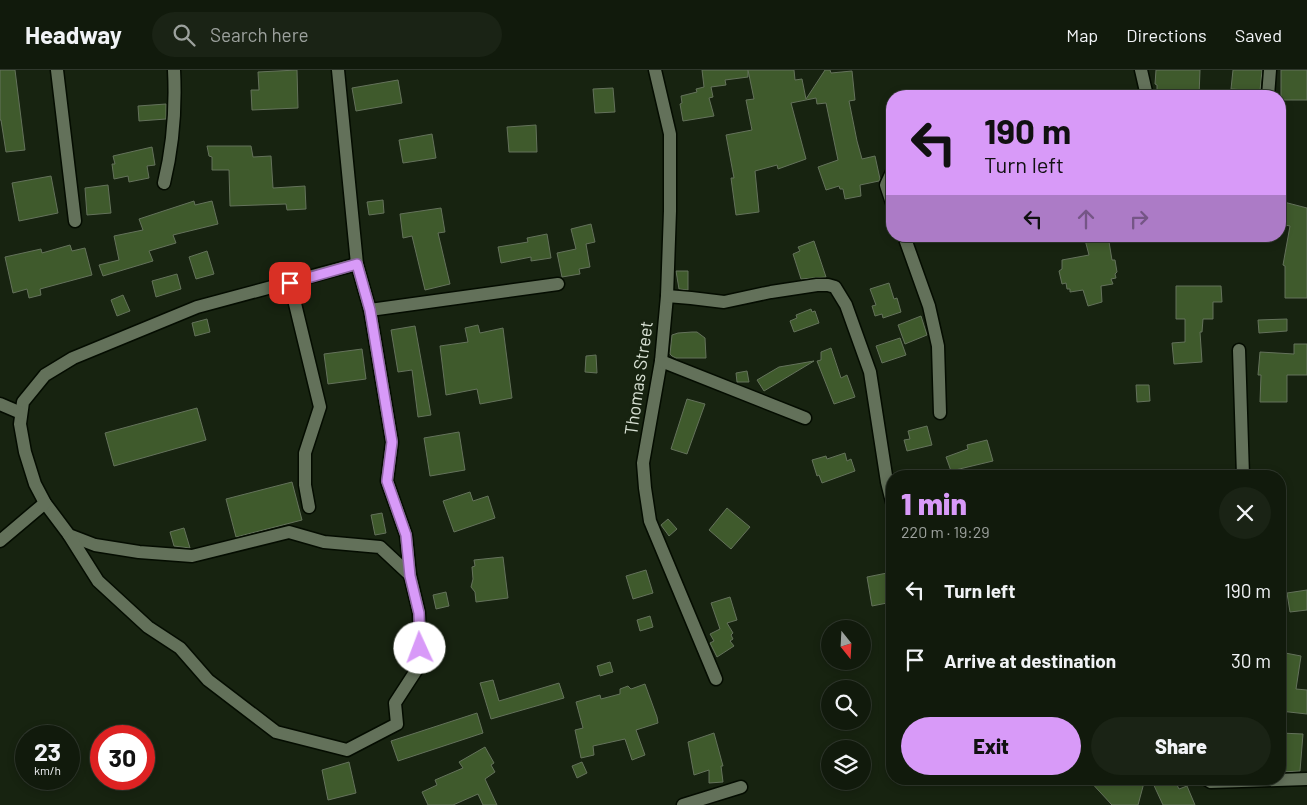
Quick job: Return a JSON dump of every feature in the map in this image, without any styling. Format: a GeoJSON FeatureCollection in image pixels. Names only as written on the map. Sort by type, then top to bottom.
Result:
{"type":"FeatureCollection","features":[{"type":"Feature","properties":{"kind":"street"},"geometry":{"type":"LineString","coordinates":[[58,70],[75,221]]}},
{"type":"Feature","properties":{"kind":"street"},"geometry":{"type":"LineString","coordinates":[[164,183],[171,155],[176,102],[174,70]]}},
{"type":"Feature","properties":{"kind":"street"},"geometry":{"type":"LineString","coordinates":[[338,70],[357,264],[370,310],[392,442],[387,481],[406,535],[410,576],[419,613],[420,648],[419,666],[396,703],[397,724],[347,750],[276,732],[208,680],[180,648],[148,627],[98,581],[69,535],[45,503],[35,484],[25,452],[20,424],[23,402],[45,375],[73,358],[196,307],[357,264]]}},
{"type":"Feature","properties":{"kind":"street","name":"Thomas Street"},"geometry":{"type":"LineString","coordinates":[[655,70],[670,134],[667,296],[661,361],[643,463],[650,521],[716,679]]}},
{"type":"Feature","properties":{"kind":"street"},"geometry":{"type":"LineString","coordinates":[[1141,70],[1146,90]]}},
{"type":"Feature","properties":{"kind":"street"},"geometry":{"type":"LineString","coordinates":[[1268,90],[1270,70]]}},
{"type":"Feature","properties":{"kind":"street"},"geometry":{"type":"LineString","coordinates":[[906,242],[929,306],[938,346],[940,413]]}},
{"type":"Feature","properties":{"kind":"street"},"geometry":{"type":"LineString","coordinates":[[290,283],[320,407],[305,453],[305,485],[309,507]]}},
{"type":"Feature","properties":{"kind":"street"},"geometry":{"type":"LineString","coordinates":[[370,310],[558,284]]}},
{"type":"Feature","properties":{"kind":"street"},"geometry":{"type":"LineString","coordinates":[[667,296],[724,302],[817,285],[835,287],[846,305],[870,372],[886,476]]}},
{"type":"Feature","properties":{"kind":"street"},"geometry":{"type":"LineString","coordinates":[[1239,350],[1243,470]]}},
{"type":"Feature","properties":{"kind":"street"},"geometry":{"type":"LineString","coordinates":[[661,361],[805,418]]}},
{"type":"Feature","properties":{"kind":"street"},"geometry":{"type":"LineString","coordinates":[[0,404],[22,413]]}},
{"type":"Feature","properties":{"kind":"street"},"geometry":{"type":"LineString","coordinates":[[0,541],[45,503]]}},
{"type":"Feature","properties":{"kind":"street"},"geometry":{"type":"LineString","coordinates":[[69,535],[95,545],[139,552],[192,556],[289,532],[324,542],[380,547],[410,576]]}},
{"type":"Feature","properties":{"kind":"street"},"geometry":{"type":"LineString","coordinates":[[1286,780],[1307,779]]}},
{"type":"Feature","properties":{"kind":"street"},"geometry":{"type":"LineString","coordinates":[[683,805],[741,787]]}},
{"type":"Feature","properties":{"kind":"building"},"geometry":{"type":"Polygon","coordinates":[[[0,70],[15,70],[25,150],[6,152],[0,120],[0,70]]]}},
{"type":"Feature","properties":{"kind":"building"},"geometry":{"type":"Polygon","coordinates":[[[297,70],[298,108],[252,110],[251,90],[259,90],[258,72],[297,70]]]}},
{"type":"Feature","properties":{"kind":"building"},"geometry":{"type":"Polygon","coordinates":[[[702,70],[748,70],[748,77],[725,80],[726,85],[711,87],[713,97],[709,98],[714,116],[683,121],[680,104],[682,103],[681,96],[697,92],[696,89],[704,87],[702,70]]]}},
{"type":"Feature","properties":{"kind":"building"},"geometry":{"type":"Polygon","coordinates":[[[748,70],[794,70],[795,80],[802,79],[806,99],[825,70],[830,70],[831,73],[852,71],[855,100],[849,101],[857,141],[862,159],[875,156],[879,181],[860,185],[861,196],[845,199],[843,189],[840,189],[839,186],[826,190],[818,167],[838,160],[826,103],[817,104],[816,98],[791,103],[806,159],[778,169],[777,165],[755,171],[759,212],[736,215],[731,178],[734,178],[726,135],[752,130],[746,100],[754,99],[748,70]]]}},
{"type":"Feature","properties":{"kind":"building"},"geometry":{"type":"Polygon","coordinates":[[[1156,70],[1200,70],[1199,90],[1157,90],[1157,85],[1155,84],[1156,70]]]}},
{"type":"Feature","properties":{"kind":"building"},"geometry":{"type":"Polygon","coordinates":[[[1233,70],[1262,70],[1260,90],[1231,89],[1233,70]]]}},
{"type":"Feature","properties":{"kind":"building"},"geometry":{"type":"Polygon","coordinates":[[[1281,70],[1307,70],[1307,100],[1286,100],[1286,90],[1281,90],[1281,70]]]}},
{"type":"Feature","properties":{"kind":"building"},"geometry":{"type":"Polygon","coordinates":[[[398,80],[402,103],[356,111],[352,88],[398,80]]]}},
{"type":"Feature","properties":{"kind":"building"},"geometry":{"type":"Polygon","coordinates":[[[613,88],[615,112],[595,113],[593,89],[613,88]]]}},
{"type":"Feature","properties":{"kind":"building"},"geometry":{"type":"Polygon","coordinates":[[[166,104],[166,119],[139,121],[138,106],[166,104]]]}},
{"type":"Feature","properties":{"kind":"building"},"geometry":{"type":"Polygon","coordinates":[[[536,125],[537,152],[509,152],[507,127],[536,125]]]}},
{"type":"Feature","properties":{"kind":"building"},"geometry":{"type":"Polygon","coordinates":[[[432,134],[436,158],[403,163],[399,140],[432,134]]]}},
{"type":"Feature","properties":{"kind":"building"},"geometry":{"type":"Polygon","coordinates":[[[207,146],[251,146],[253,157],[271,156],[273,188],[305,186],[306,209],[287,210],[286,204],[230,206],[229,170],[212,170],[212,157],[209,156],[207,146]]]}},
{"type":"Feature","properties":{"kind":"building"},"geometry":{"type":"Polygon","coordinates":[[[152,147],[155,165],[147,166],[149,178],[129,182],[128,176],[114,179],[112,164],[115,164],[113,156],[152,147]]]}},
{"type":"Feature","properties":{"kind":"building"},"geometry":{"type":"Polygon","coordinates":[[[51,176],[58,213],[19,221],[12,183],[51,176]]]}},
{"type":"Feature","properties":{"kind":"building"},"geometry":{"type":"Polygon","coordinates":[[[108,185],[111,213],[87,215],[85,188],[108,185]]]}},
{"type":"Feature","properties":{"kind":"building"},"geometry":{"type":"Polygon","coordinates":[[[383,200],[384,213],[369,215],[367,202],[383,200]]]}},
{"type":"Feature","properties":{"kind":"building"},"geometry":{"type":"Polygon","coordinates":[[[194,201],[195,205],[212,201],[218,224],[173,235],[176,243],[149,251],[153,261],[103,276],[99,265],[119,260],[114,236],[143,230],[139,219],[194,201]]]}},
{"type":"Feature","properties":{"kind":"building"},"geometry":{"type":"Polygon","coordinates":[[[1286,203],[1307,208],[1307,298],[1285,298],[1285,266],[1283,265],[1290,226],[1286,225],[1286,203]]]}},
{"type":"Feature","properties":{"kind":"building"},"geometry":{"type":"Polygon","coordinates":[[[441,208],[445,232],[438,233],[450,284],[425,290],[412,236],[403,238],[400,214],[441,208]]]}},
{"type":"Feature","properties":{"kind":"building"},"geometry":{"type":"Polygon","coordinates":[[[591,224],[595,242],[586,244],[590,267],[579,269],[580,274],[562,277],[557,253],[576,249],[571,229],[591,224]]]}},
{"type":"Feature","properties":{"kind":"building"},"geometry":{"type":"Polygon","coordinates":[[[547,234],[551,258],[531,261],[531,257],[501,263],[498,247],[528,242],[527,238],[547,234]]]}},
{"type":"Feature","properties":{"kind":"building"},"geometry":{"type":"Polygon","coordinates":[[[814,241],[826,277],[801,279],[793,254],[800,251],[798,247],[814,241]]]}},
{"type":"Feature","properties":{"kind":"building"},"geometry":{"type":"Polygon","coordinates":[[[1086,242],[1109,242],[1112,260],[1115,260],[1117,272],[1115,274],[1116,278],[1111,279],[1113,284],[1101,286],[1102,302],[1088,306],[1083,290],[1070,292],[1070,289],[1067,289],[1066,283],[1062,284],[1059,271],[1062,269],[1062,260],[1089,255],[1086,242]]]}},
{"type":"Feature","properties":{"kind":"building"},"geometry":{"type":"Polygon","coordinates":[[[70,245],[72,251],[85,248],[92,275],[40,289],[41,295],[29,298],[27,289],[13,293],[5,257],[41,249],[42,253],[70,245]]]}},
{"type":"Feature","properties":{"kind":"building"},"geometry":{"type":"Polygon","coordinates":[[[207,251],[214,274],[196,279],[189,257],[207,251]]]}},
{"type":"Feature","properties":{"kind":"building"},"geometry":{"type":"Polygon","coordinates":[[[676,271],[688,271],[688,290],[679,289],[676,271]]]}},
{"type":"Feature","properties":{"kind":"building"},"geometry":{"type":"Polygon","coordinates":[[[177,274],[181,289],[156,297],[152,281],[177,274]]]}},
{"type":"Feature","properties":{"kind":"building"},"geometry":{"type":"Polygon","coordinates":[[[889,283],[894,299],[897,298],[901,312],[883,318],[882,314],[875,316],[872,306],[876,305],[870,289],[889,283]]]}},
{"type":"Feature","properties":{"kind":"building"},"geometry":{"type":"Polygon","coordinates":[[[1176,286],[1221,286],[1222,302],[1213,302],[1213,319],[1203,319],[1202,332],[1200,332],[1202,362],[1174,364],[1172,343],[1185,342],[1185,319],[1176,319],[1176,286]]]}},
{"type":"Feature","properties":{"kind":"building"},"geometry":{"type":"Polygon","coordinates":[[[123,295],[130,311],[117,316],[111,300],[123,295]]]}},
{"type":"Feature","properties":{"kind":"building"},"geometry":{"type":"Polygon","coordinates":[[[811,309],[812,312],[815,311],[819,323],[794,332],[790,321],[797,318],[796,315],[811,309]]]}},
{"type":"Feature","properties":{"kind":"building"},"geometry":{"type":"Polygon","coordinates":[[[921,316],[927,335],[905,344],[898,325],[921,316]]]}},
{"type":"Feature","properties":{"kind":"building"},"geometry":{"type":"Polygon","coordinates":[[[207,319],[210,332],[195,336],[192,323],[207,319]]]}},
{"type":"Feature","properties":{"kind":"building"},"geometry":{"type":"Polygon","coordinates":[[[1287,319],[1287,331],[1259,333],[1258,320],[1287,319]]]}},
{"type":"Feature","properties":{"kind":"building"},"geometry":{"type":"Polygon","coordinates":[[[478,325],[480,333],[503,328],[512,398],[480,404],[477,389],[446,395],[440,346],[468,342],[465,328],[478,325]]]}},
{"type":"Feature","properties":{"kind":"building"},"geometry":{"type":"Polygon","coordinates":[[[415,326],[431,415],[418,417],[412,370],[398,372],[391,330],[415,326]]]}},
{"type":"Feature","properties":{"kind":"building"},"geometry":{"type":"Polygon","coordinates":[[[697,332],[705,338],[706,358],[676,358],[670,354],[672,335],[697,332]]]}},
{"type":"Feature","properties":{"kind":"building"},"geometry":{"type":"Polygon","coordinates":[[[900,338],[906,355],[882,363],[876,346],[900,338]]]}},
{"type":"Feature","properties":{"kind":"building"},"geometry":{"type":"Polygon","coordinates":[[[1294,344],[1307,344],[1307,375],[1287,375],[1287,402],[1260,402],[1261,375],[1258,375],[1260,352],[1294,354],[1294,344]]]}},
{"type":"Feature","properties":{"kind":"building"},"geometry":{"type":"Polygon","coordinates":[[[831,348],[841,378],[847,375],[855,397],[834,404],[817,361],[821,360],[821,352],[831,348]]]}},
{"type":"Feature","properties":{"kind":"building"},"geometry":{"type":"Polygon","coordinates":[[[362,349],[366,379],[328,384],[324,354],[362,349]]]}},
{"type":"Feature","properties":{"kind":"building"},"geometry":{"type":"Polygon","coordinates":[[[596,355],[597,373],[585,372],[586,356],[596,355]]]}},
{"type":"Feature","properties":{"kind":"building"},"geometry":{"type":"Polygon","coordinates":[[[814,361],[764,391],[757,380],[779,367],[814,361]]]}},
{"type":"Feature","properties":{"kind":"building"},"geometry":{"type":"Polygon","coordinates":[[[747,371],[749,382],[737,382],[736,373],[747,371]]]}},
{"type":"Feature","properties":{"kind":"building"},"geometry":{"type":"Polygon","coordinates":[[[1136,385],[1149,385],[1150,401],[1137,402],[1136,385]]]}},
{"type":"Feature","properties":{"kind":"building"},"geometry":{"type":"Polygon","coordinates":[[[687,399],[705,404],[687,454],[671,449],[687,399]]]}},
{"type":"Feature","properties":{"kind":"building"},"geometry":{"type":"Polygon","coordinates":[[[197,408],[206,440],[114,466],[105,433],[197,408]]]}},
{"type":"Feature","properties":{"kind":"building"},"geometry":{"type":"Polygon","coordinates":[[[927,426],[932,445],[907,451],[904,440],[910,439],[908,431],[927,426]]]}},
{"type":"Feature","properties":{"kind":"building"},"geometry":{"type":"Polygon","coordinates":[[[459,432],[465,470],[430,476],[424,438],[459,432]]]}},
{"type":"Feature","properties":{"kind":"building"},"geometry":{"type":"Polygon","coordinates":[[[987,440],[993,461],[951,470],[946,457],[968,449],[967,445],[987,440]]]}},
{"type":"Feature","properties":{"kind":"building"},"geometry":{"type":"Polygon","coordinates":[[[845,453],[847,461],[851,459],[855,471],[822,483],[819,475],[817,476],[812,460],[826,456],[827,459],[845,453]]]}},
{"type":"Feature","properties":{"kind":"building"},"geometry":{"type":"Polygon","coordinates":[[[292,482],[302,520],[236,537],[226,499],[292,482]]]}},
{"type":"Feature","properties":{"kind":"building"},"geometry":{"type":"Polygon","coordinates":[[[470,492],[473,501],[488,496],[495,518],[454,532],[443,501],[470,492]]]}},
{"type":"Feature","properties":{"kind":"building"},"geometry":{"type":"Polygon","coordinates":[[[727,508],[750,527],[731,549],[709,530],[727,508]]]}},
{"type":"Feature","properties":{"kind":"building"},"geometry":{"type":"Polygon","coordinates":[[[382,513],[386,533],[375,535],[371,515],[382,513]]]}},
{"type":"Feature","properties":{"kind":"building"},"geometry":{"type":"Polygon","coordinates":[[[668,519],[677,529],[669,536],[661,525],[668,519]]]}},
{"type":"Feature","properties":{"kind":"building"},"geometry":{"type":"Polygon","coordinates":[[[184,528],[190,548],[174,546],[170,532],[184,528]]]}},
{"type":"Feature","properties":{"kind":"building"},"geometry":{"type":"Polygon","coordinates":[[[503,557],[508,598],[476,602],[475,592],[471,587],[473,579],[472,567],[475,566],[474,560],[503,557]]]}},
{"type":"Feature","properties":{"kind":"building"},"geometry":{"type":"Polygon","coordinates":[[[646,570],[653,593],[633,599],[626,576],[646,570]]]}},
{"type":"Feature","properties":{"kind":"building"},"geometry":{"type":"Polygon","coordinates":[[[886,573],[886,603],[872,606],[867,577],[886,573]]]}},
{"type":"Feature","properties":{"kind":"building"},"geometry":{"type":"Polygon","coordinates":[[[1307,590],[1307,610],[1290,612],[1287,593],[1307,590]]]}},
{"type":"Feature","properties":{"kind":"building"},"geometry":{"type":"Polygon","coordinates":[[[446,592],[449,606],[436,609],[433,595],[446,592]]]}},
{"type":"Feature","properties":{"kind":"building"},"geometry":{"type":"Polygon","coordinates":[[[730,597],[737,620],[727,623],[733,633],[731,635],[733,639],[730,641],[734,646],[717,657],[710,643],[714,641],[710,634],[720,629],[711,603],[730,597]]]}},
{"type":"Feature","properties":{"kind":"building"},"geometry":{"type":"Polygon","coordinates":[[[650,616],[653,627],[640,631],[637,620],[650,616]]]}},
{"type":"Feature","properties":{"kind":"building"},"geometry":{"type":"Polygon","coordinates":[[[1286,653],[1301,656],[1296,689],[1307,690],[1307,714],[1286,712],[1286,653]]]}},
{"type":"Feature","properties":{"kind":"building"},"geometry":{"type":"Polygon","coordinates":[[[610,662],[613,672],[600,676],[597,666],[610,662]]]}},
{"type":"Feature","properties":{"kind":"building"},"geometry":{"type":"Polygon","coordinates":[[[493,680],[499,701],[559,683],[564,698],[491,719],[480,683],[493,680]]]}},
{"type":"Feature","properties":{"kind":"building"},"geometry":{"type":"Polygon","coordinates":[[[645,684],[658,723],[636,730],[645,755],[632,760],[625,739],[593,746],[594,755],[581,758],[575,730],[583,728],[576,702],[600,695],[601,699],[620,694],[620,689],[628,686],[631,689],[645,684]]]}},
{"type":"Feature","properties":{"kind":"building"},"geometry":{"type":"Polygon","coordinates":[[[477,713],[483,733],[398,761],[391,741],[477,713]]]}},
{"type":"Feature","properties":{"kind":"building"},"geometry":{"type":"Polygon","coordinates":[[[714,733],[723,766],[721,766],[723,782],[709,783],[709,770],[694,775],[688,742],[714,733]]]}},
{"type":"Feature","properties":{"kind":"building"},"geometry":{"type":"Polygon","coordinates":[[[1286,733],[1303,734],[1300,771],[1286,772],[1286,733]]]}},
{"type":"Feature","properties":{"kind":"building"},"geometry":{"type":"Polygon","coordinates":[[[485,747],[494,763],[491,765],[495,772],[485,779],[497,805],[483,805],[478,794],[453,805],[428,805],[422,792],[437,785],[435,780],[463,768],[459,762],[485,747]]]}},
{"type":"Feature","properties":{"kind":"building"},"geometry":{"type":"Polygon","coordinates":[[[349,762],[356,793],[328,800],[322,770],[349,762]]]}},
{"type":"Feature","properties":{"kind":"building"},"geometry":{"type":"Polygon","coordinates":[[[582,762],[587,773],[577,778],[572,766],[582,762]]]}},
{"type":"Feature","properties":{"kind":"building"},"geometry":{"type":"Polygon","coordinates":[[[1094,785],[1143,785],[1138,805],[1112,805],[1094,785]]]}},
{"type":"Feature","properties":{"kind":"building"},"geometry":{"type":"Polygon","coordinates":[[[1154,785],[1177,785],[1179,789],[1187,786],[1195,805],[1163,805],[1154,785]]]}},
{"type":"Feature","properties":{"kind":"route"},"geometry":{"type":"LineString","coordinates":[[290,283],[357,264],[370,310],[392,442],[387,481],[406,535],[410,576],[419,613],[420,648]]}}]}
